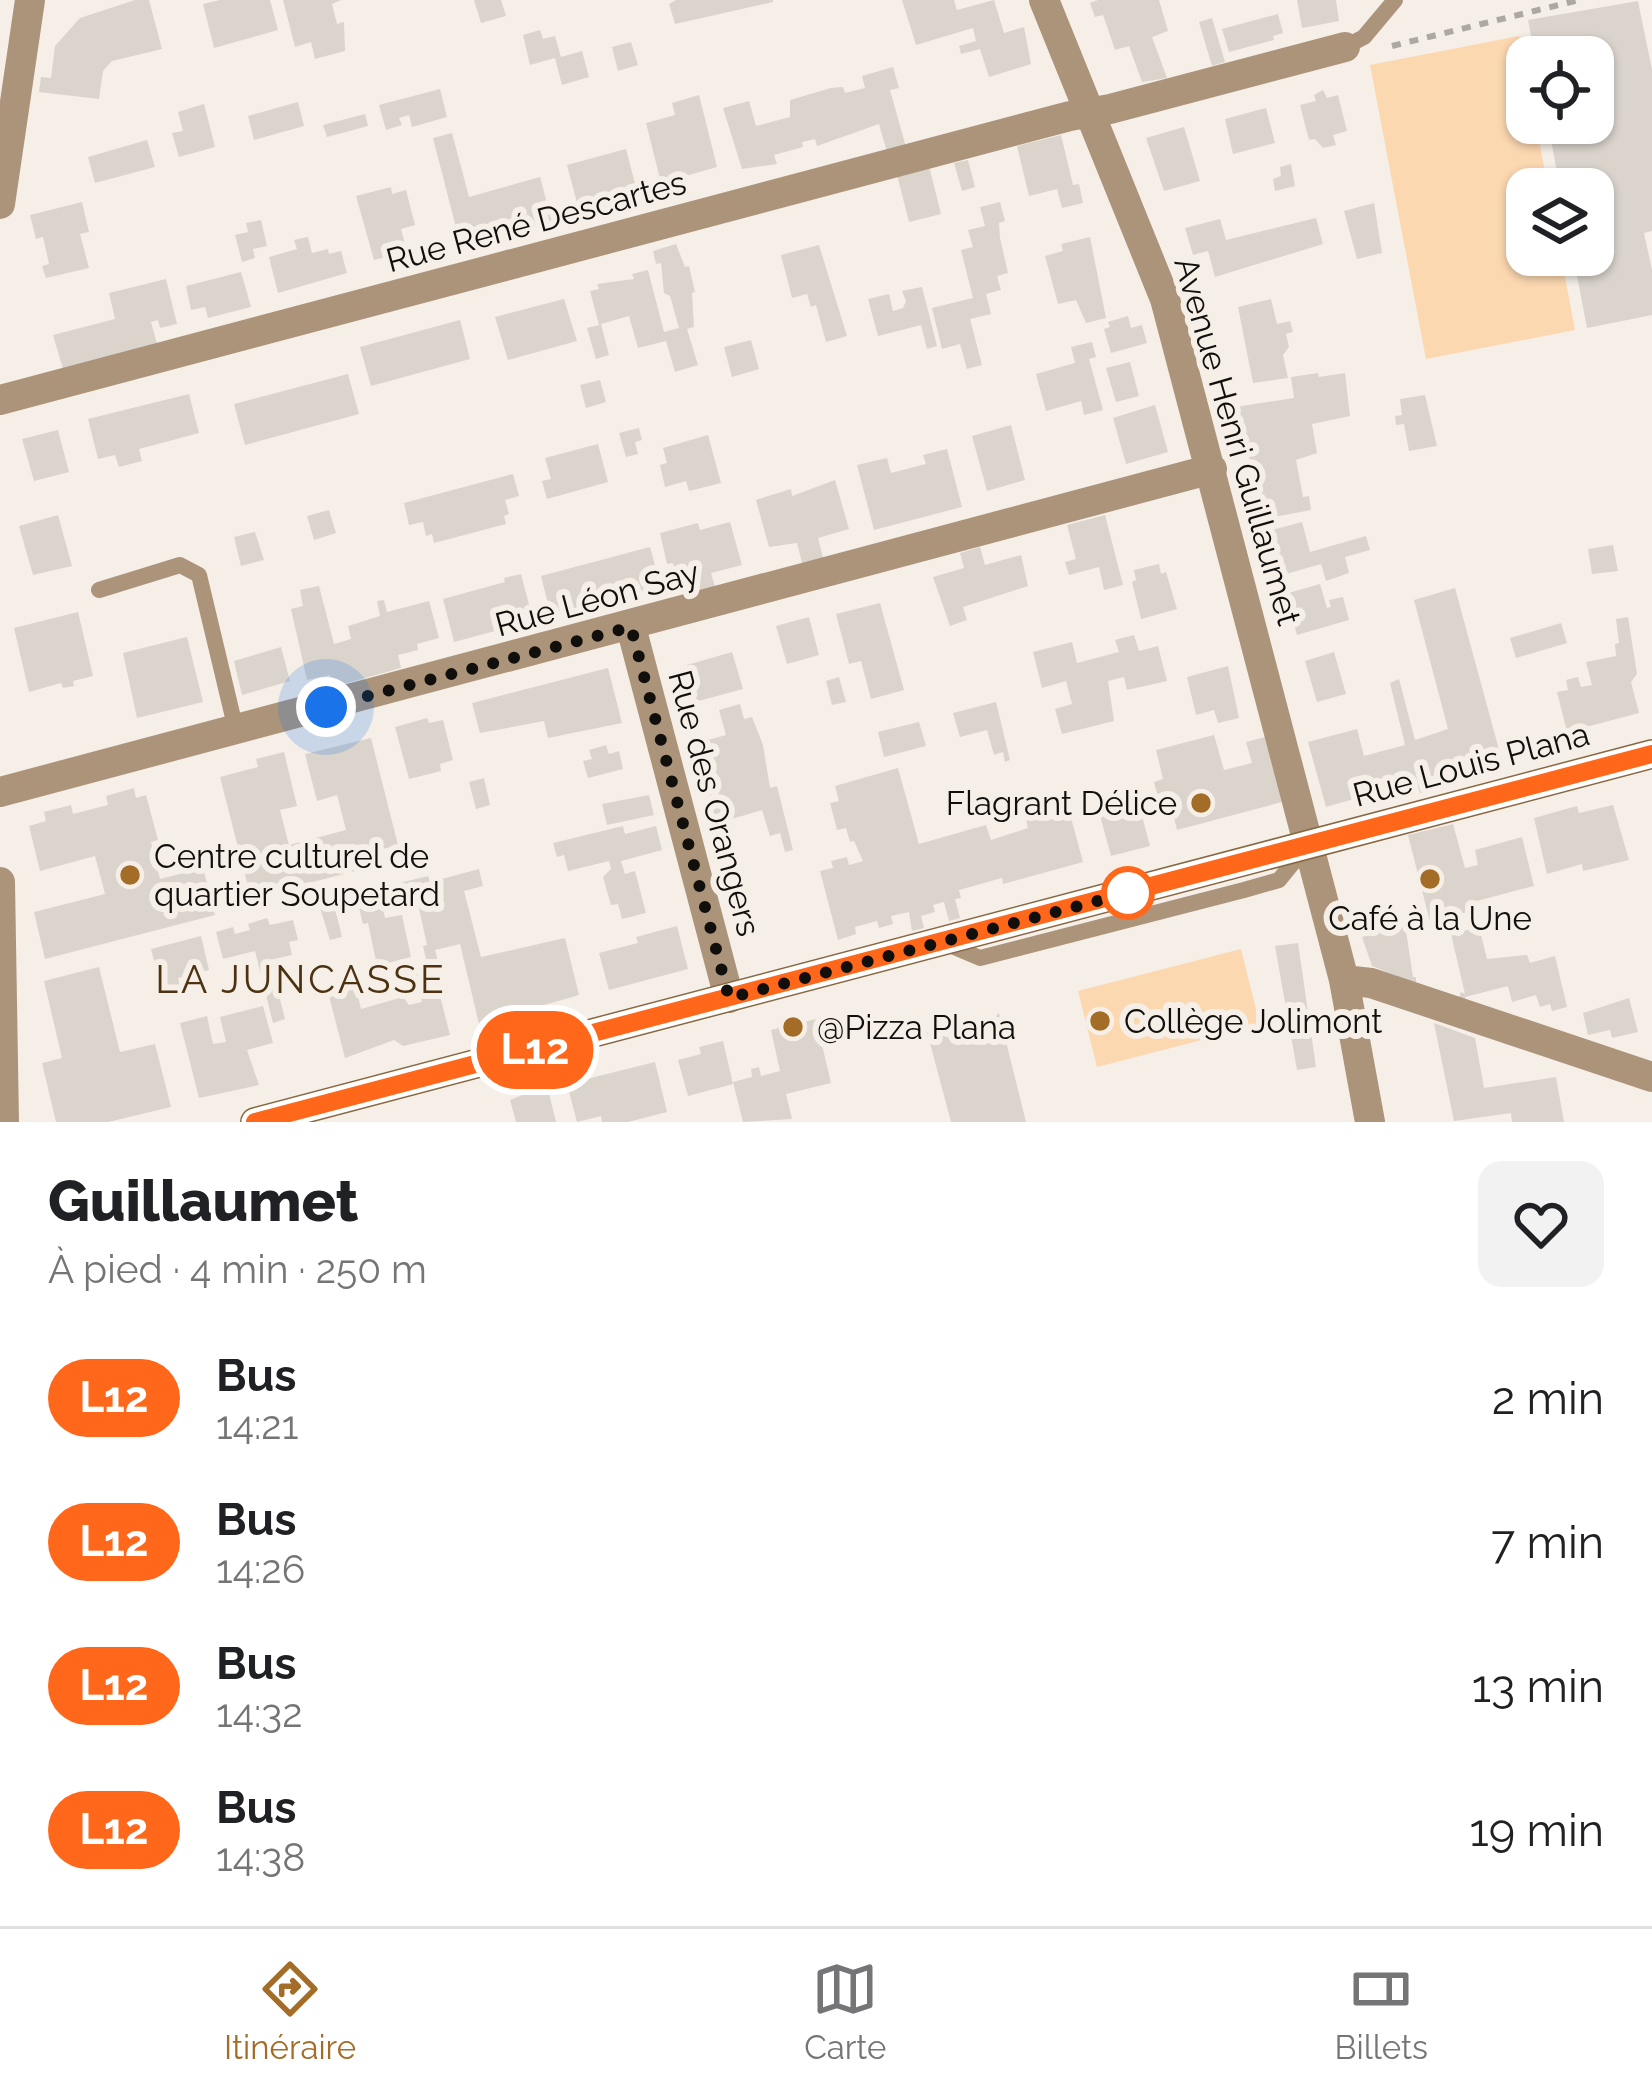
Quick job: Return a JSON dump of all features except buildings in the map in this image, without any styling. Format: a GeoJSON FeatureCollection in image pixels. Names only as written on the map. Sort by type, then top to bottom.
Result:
{"type":"FeatureCollection","features":[{"type":"Feature","properties":{"kind":"street"},"geometry":{"type":"LineString","coordinates":[[0,14],[31,0]]}},
{"type":"Feature","properties":{"kind":"street"},"geometry":{"type":"LineString","coordinates":[[0,204],[31,0]]}},
{"type":"Feature","properties":{"kind":"street","name":"Avenue Henri Guillaumet"},"geometry":{"type":"LineString","coordinates":[[1044,0],[1158,279],[1344,980],[1370,1122]]}},
{"type":"Feature","properties":{"kind":"street","name":"Rue René Descartes"},"geometry":{"type":"LineString","coordinates":[[0,400],[1345,47]]}},
{"type":"Feature","properties":{"kind":"street","name":"Rue Léon Say"},"geometry":{"type":"LineString","coordinates":[[0,792],[1212,470]]}},
{"type":"Feature","properties":{"kind":"street","name":"Rue des Orangers"},"geometry":{"type":"LineString","coordinates":[[631,627],[729,998]]}},
{"type":"Feature","properties":{"kind":"street","name":"Rue Louis Plana"},"geometry":{"type":"LineString","coordinates":[[255,1122],[1652,754]]}},
{"type":"Feature","properties":{"kind":"street"},"geometry":{"type":"LineString","coordinates":[[0,882],[4,1122]]}},
{"type":"Feature","properties":{"kind":"street"},"geometry":{"type":"LineString","coordinates":[[1344,980],[1370,983],[1652,1077]]}},
{"type":"Feature","properties":{"kind":"lane"},"geometry":{"type":"LineString","coordinates":[[1345,47],[1364,37],[1395,0]]}},
{"type":"Feature","properties":{"kind":"lane"},"geometry":{"type":"LineString","coordinates":[[99,590],[180,565],[199,575],[236,730]]}},
{"type":"Feature","properties":{"kind":"path"},"geometry":{"type":"LineString","coordinates":[[1392,46],[1579,0]]}},
{"type":"Feature","properties":{"kind":"shaded area"},"geometry":{"type":"Polygon","coordinates":[[[1506,39],[1506,144],[1540,144],[1544,168],[1506,168],[1506,276],[1565,276],[1575,330],[1426,359],[1370,65],[1506,39]]]}},
{"type":"Feature","properties":{"kind":"shaded area"},"geometry":{"type":"Polygon","coordinates":[[[1241,949],[1260,1025],[1097,1067],[1078,991],[1241,949]]]}},
{"type":"Feature","properties":{"kind":"bus line","name":"L12"},"geometry":{"type":"LineString","coordinates":[[255,1122],[1652,754]]}},
{"type":"Feature","properties":{"kind":"place","name":"Flagrant Délice"},"geometry":{"type":"Point","coordinates":[1201,803]}},
{"type":"Feature","properties":{"kind":"place","name":"Centre culturel de quartier Soupetard"},"geometry":{"type":"Point","coordinates":[130,875]}},
{"type":"Feature","properties":{"kind":"place","name":"Café à la Une"},"geometry":{"type":"Point","coordinates":[1430,879]}},
{"type":"Feature","properties":{"kind":"place","name":"Collège Jolimont"},"geometry":{"type":"Point","coordinates":[1100,1021]}},
{"type":"Feature","properties":{"kind":"place","name":"@Pizza Plana"},"geometry":{"type":"Point","coordinates":[793,1027]}},
{"type":"Feature","properties":{"kind":"district","name":"LA JUNCASSE"},"geometry":{"type":"Point","coordinates":[301,979]}},
{"type":"Feature","properties":{"kind":"route"},"geometry":{"type":"LineString","coordinates":[[326,707],[631,627],[729,998],[1128,893]]}}]}
